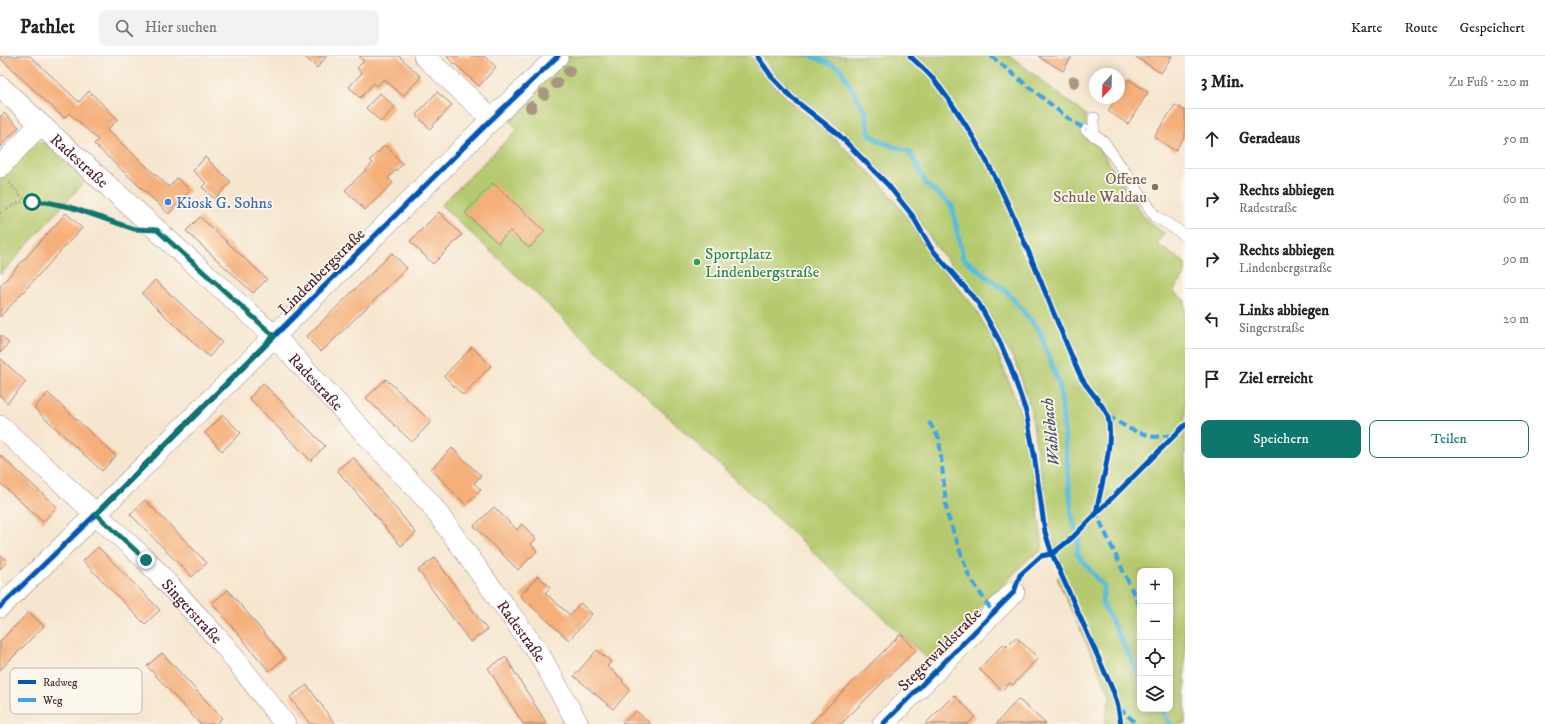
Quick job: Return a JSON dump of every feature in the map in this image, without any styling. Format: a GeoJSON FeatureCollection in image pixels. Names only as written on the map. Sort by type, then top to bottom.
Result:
{"type":"FeatureCollection","features":[{"type":"Feature","properties":{"kind":"street"},"geometry":{"type":"LineString","coordinates":[[424,56],[492,119]]}},
{"type":"Feature","properties":{"kind":"street","name":"Lindenbergstraße"},"geometry":{"type":"LineString","coordinates":[[0,606],[96,514],[492,119],[558,56]]}},
{"type":"Feature","properties":{"kind":"street","name":"Radestraße"},"geometry":{"type":"LineString","coordinates":[[0,86],[274,336],[430,503],[541,657],[578,724]]}},
{"type":"Feature","properties":{"kind":"street"},"geometry":{"type":"LineString","coordinates":[[2,165],[40,124]]}},
{"type":"Feature","properties":{"kind":"street","name":"Singerstraße"},"geometry":{"type":"LineString","coordinates":[[0,426],[146,560],[224,645],[285,724]]}},
{"type":"Feature","properties":{"kind":"street","name":"Stegerwaldstraße"},"geometry":{"type":"LineString","coordinates":[[883,724],[1014,592]]}},
{"type":"Feature","properties":{"kind":"lane"},"geometry":{"type":"LineString","coordinates":[[1094,118],[1090,133],[1104,142],[1155,216],[1185,235]]}},
{"type":"Feature","properties":{"kind":"path"},"geometry":{"type":"LineString","coordinates":[[2,165],[10,183],[21,196],[32,202]]}},
{"type":"Feature","properties":{"kind":"path"},"geometry":{"type":"LineString","coordinates":[[0,213],[20,202],[46,202],[70,207],[121,224]]}},
{"type":"Feature","properties":{"kind":"path"},"geometry":{"type":"LineString","coordinates":[[1052,554],[1072,538],[1185,425]]}},
{"type":"Feature","properties":{"kind":"green space","name":"Sportplatz Lindenbergstraße"},"geometry":{"type":"Polygon","coordinates":[[[567,56],[750,56],[769,81],[834,138],[885,188],[908,219],[929,252],[975,308],[993,341],[1020,412],[1030,453],[1042,549],[1039,553],[1032,556],[1023,564],[929,660],[441,205],[518,129],[509,120],[523,107],[519,102],[567,56]]]}},
{"type":"Feature","properties":{"kind":"green space"},"geometry":{"type":"Polygon","coordinates":[[[762,56],[1010,56],[1086,115],[1086,134],[1104,155],[1145,219],[1164,233],[1157,244],[1185,263],[1185,273],[1173,292],[1185,300],[1185,724],[1105,724],[1110,695],[1057,578],[1064,572],[1049,531],[1031,411],[1017,366],[982,302],[935,245],[915,213],[892,183],[840,131],[777,76],[762,56]]]}},
{"type":"Feature","properties":{"kind":"green space"},"geometry":{"type":"Polygon","coordinates":[[[36,142],[45,143],[85,181],[0,275],[0,179],[28,147],[36,142]]]}},
{"type":"Feature","properties":{"kind":"building"},"geometry":{"type":"Polygon","coordinates":[[[0,56],[30,56],[79,102],[89,91],[118,119],[107,130],[169,187],[177,178],[190,190],[169,214],[94,144],[98,140],[69,113],[64,118],[0,58],[0,56]]]}},
{"type":"Feature","properties":{"kind":"building"},"geometry":{"type":"Polygon","coordinates":[[[304,56],[327,56],[317,68],[304,56]]]}},
{"type":"Feature","properties":{"kind":"building"},"geometry":{"type":"Polygon","coordinates":[[[359,56],[399,56],[421,77],[403,96],[384,79],[377,86],[374,83],[360,98],[349,87],[362,73],[357,68],[364,61],[359,56]]]}},
{"type":"Feature","properties":{"kind":"building"},"geometry":{"type":"Polygon","coordinates":[[[446,56],[484,56],[496,67],[479,86],[446,56]]]}},
{"type":"Feature","properties":{"kind":"building"},"geometry":{"type":"Polygon","coordinates":[[[1038,56],[1072,56],[1063,71],[1038,56]]]}},
{"type":"Feature","properties":{"kind":"building"},"geometry":{"type":"Polygon","coordinates":[[[1134,56],[1172,56],[1161,73],[1134,56]]]}},
{"type":"Feature","properties":{"kind":"building"},"geometry":{"type":"Polygon","coordinates":[[[1128,79],[1148,92],[1128,124],[1108,111],[1112,104],[1125,104],[1125,84],[1128,79]]]}},
{"type":"Feature","properties":{"kind":"building"},"geometry":{"type":"Polygon","coordinates":[[[437,92],[452,105],[430,129],[416,115],[437,92]]]}},
{"type":"Feature","properties":{"kind":"building"},"geometry":{"type":"Polygon","coordinates":[[[380,93],[395,107],[381,122],[366,108],[380,93]]]}},
{"type":"Feature","properties":{"kind":"building"},"geometry":{"type":"Polygon","coordinates":[[[1175,105],[1185,111],[1185,136],[1175,151],[1154,137],[1175,105]]]}},
{"type":"Feature","properties":{"kind":"building"},"geometry":{"type":"Polygon","coordinates":[[[4,113],[19,127],[0,147],[0,117],[4,113]]]}},
{"type":"Feature","properties":{"kind":"building"},"geometry":{"type":"Polygon","coordinates":[[[385,145],[403,164],[388,178],[393,183],[365,210],[345,190],[373,163],[370,160],[385,145]]]}},
{"type":"Feature","properties":{"kind":"building"},"geometry":{"type":"Polygon","coordinates":[[[205,157],[231,182],[215,199],[202,187],[206,183],[193,171],[205,157]]]}},
{"type":"Feature","properties":{"kind":"building"},"geometry":{"type":"Polygon","coordinates":[[[493,183],[545,231],[529,248],[510,231],[498,243],[465,213],[493,183]]]}},
{"type":"Feature","properties":{"kind":"building"},"geometry":{"type":"Polygon","coordinates":[[[439,212],[462,235],[433,264],[410,241],[439,212]]]}},
{"type":"Feature","properties":{"kind":"building"},"geometry":{"type":"Polygon","coordinates":[[[66,213],[82,228],[0,317],[0,286],[66,213]]]}},
{"type":"Feature","properties":{"kind":"building"},"geometry":{"type":"Polygon","coordinates":[[[200,217],[267,279],[253,293],[186,231],[200,217]]]}},
{"type":"Feature","properties":{"kind":"building"},"geometry":{"type":"Polygon","coordinates":[[[392,253],[407,268],[321,352],[306,337],[392,253]]]}},
{"type":"Feature","properties":{"kind":"building"},"geometry":{"type":"Polygon","coordinates":[[[155,280],[222,342],[209,357],[142,294],[155,280]]]}},
{"type":"Feature","properties":{"kind":"building"},"geometry":{"type":"Polygon","coordinates":[[[0,335],[9,343],[0,353],[0,335]]]}},
{"type":"Feature","properties":{"kind":"building"},"geometry":{"type":"Polygon","coordinates":[[[472,347],[491,366],[463,395],[444,376],[472,347]]]}},
{"type":"Feature","properties":{"kind":"building"},"geometry":{"type":"Polygon","coordinates":[[[0,358],[26,382],[7,403],[0,396],[0,358]]]}},
{"type":"Feature","properties":{"kind":"building"},"geometry":{"type":"Polygon","coordinates":[[[386,379],[431,422],[412,442],[366,398],[386,379]]]}},
{"type":"Feature","properties":{"kind":"building"},"geometry":{"type":"Polygon","coordinates":[[[263,383],[325,446],[311,461],[249,398],[263,383]]]}},
{"type":"Feature","properties":{"kind":"building"},"geometry":{"type":"Polygon","coordinates":[[[48,393],[116,456],[102,471],[34,408],[48,393]]]}},
{"type":"Feature","properties":{"kind":"building"},"geometry":{"type":"Polygon","coordinates":[[[223,415],[241,433],[222,451],[205,433],[223,415]]]}},
{"type":"Feature","properties":{"kind":"building"},"geometry":{"type":"Polygon","coordinates":[[[452,448],[481,476],[474,483],[481,490],[466,505],[431,469],[452,448]]]}},
{"type":"Feature","properties":{"kind":"building"},"geometry":{"type":"Polygon","coordinates":[[[0,455],[57,507],[43,522],[0,483],[0,455]]]}},
{"type":"Feature","properties":{"kind":"building"},"geometry":{"type":"Polygon","coordinates":[[[353,457],[416,533],[401,546],[337,470],[353,457]]]}},
{"type":"Feature","properties":{"kind":"building"},"geometry":{"type":"Polygon","coordinates":[[[145,500],[207,563],[192,577],[130,514],[145,500]]]}},
{"type":"Feature","properties":{"kind":"building"},"geometry":{"type":"Polygon","coordinates":[[[494,507],[517,530],[522,524],[536,539],[531,544],[537,551],[518,570],[474,526],[494,507]]]}},
{"type":"Feature","properties":{"kind":"building"},"geometry":{"type":"Polygon","coordinates":[[[98,547],[160,610],[145,624],[83,561],[98,547]]]}},
{"type":"Feature","properties":{"kind":"building"},"geometry":{"type":"Polygon","coordinates":[[[0,555],[7,561],[0,569],[0,555]]]}},
{"type":"Feature","properties":{"kind":"building"},"geometry":{"type":"Polygon","coordinates":[[[435,558],[487,630],[470,642],[418,570],[435,558]]]}},
{"type":"Feature","properties":{"kind":"building"},"geometry":{"type":"Polygon","coordinates":[[[538,576],[550,587],[545,593],[570,615],[580,603],[592,614],[569,640],[520,596],[538,576]]]}},
{"type":"Feature","properties":{"kind":"building"},"geometry":{"type":"Polygon","coordinates":[[[228,590],[285,658],[269,671],[212,603],[228,590]]]}},
{"type":"Feature","properties":{"kind":"building"},"geometry":{"type":"Polygon","coordinates":[[[29,612],[44,626],[0,670],[0,641],[29,612]]]}},
{"type":"Feature","properties":{"kind":"building"},"geometry":{"type":"Polygon","coordinates":[[[901,634],[916,650],[841,724],[810,724],[901,634]]]}},
{"type":"Feature","properties":{"kind":"building"},"geometry":{"type":"Polygon","coordinates":[[[1016,637],[1038,658],[1013,685],[1010,683],[1002,690],[979,669],[1003,644],[1006,647],[1016,637]]]}},
{"type":"Feature","properties":{"kind":"building"},"geometry":{"type":"Polygon","coordinates":[[[597,650],[611,662],[607,666],[623,680],[622,682],[630,690],[613,709],[574,676],[597,650]]]}},
{"type":"Feature","properties":{"kind":"building"},"geometry":{"type":"Polygon","coordinates":[[[162,653],[222,718],[216,724],[200,724],[147,666],[162,653]]]}},
{"type":"Feature","properties":{"kind":"building"},"geometry":{"type":"Polygon","coordinates":[[[506,657],[547,724],[523,724],[488,668],[506,657]]]}},
{"type":"Feature","properties":{"kind":"building"},"geometry":{"type":"Polygon","coordinates":[[[307,685],[335,724],[310,724],[290,697],[307,685]]]}},
{"type":"Feature","properties":{"kind":"building"},"geometry":{"type":"Polygon","coordinates":[[[954,695],[975,716],[968,724],[925,724],[954,695]]]}},
{"type":"Feature","properties":{"kind":"building"},"geometry":{"type":"Polygon","coordinates":[[[1018,699],[1046,724],[996,724],[1018,699]]]}},
{"type":"Feature","properties":{"kind":"building"},"geometry":{"type":"Polygon","coordinates":[[[636,711],[651,724],[622,724],[636,711]]]}},
{"type":"Feature","properties":{"kind":"waterway","name":"Wahlebach"},"geometry":{"type":"LineString","coordinates":[[812,56],[840,68],[866,113],[869,134],[884,143],[910,152],[926,184],[952,206],[963,258],[1008,293],[1039,330],[1060,387],[1072,516],[1079,539],[1077,554],[1104,587],[1102,602],[1139,676]]}},
{"type":"Feature","properties":{"kind":"waterway","name":"Wahlebach"},"geometry":{"type":"LineString","coordinates":[[1163,712],[1170,724]]}},
{"type":"Feature","properties":{"kind":"marked path"},"geometry":{"type":"LineString","coordinates":[[991,56],[1065,116],[1086,130]]}},
{"type":"Feature","properties":{"kind":"marked path"},"geometry":{"type":"LineString","coordinates":[[1108,416],[1130,429],[1154,437],[1175,435]]}},
{"type":"Feature","properties":{"kind":"marked path"},"geometry":{"type":"LineString","coordinates":[[929,422],[939,438],[947,514],[969,576],[993,613]]}},
{"type":"Feature","properties":{"kind":"marked path"},"geometry":{"type":"LineString","coordinates":[[1097,511],[1096,513],[1139,604]]}},
{"type":"Feature","properties":{"kind":"marked path"},"geometry":{"type":"LineString","coordinates":[[1119,708],[1137,724]]}},
{"type":"Feature","properties":{"kind":"cycle path"},"geometry":{"type":"LineString","coordinates":[[0,607],[96,514],[492,119],[558,56]]}},
{"type":"Feature","properties":{"kind":"cycle path"},"geometry":{"type":"LineString","coordinates":[[757,56],[772,77],[792,98],[838,134],[888,185],[912,215],[931,248],[979,304],[999,340],[1011,368],[1026,412],[1034,454],[1045,532],[1052,554],[1114,693],[1121,724]]}},
{"type":"Feature","properties":{"kind":"cycle path"},"geometry":{"type":"LineString","coordinates":[[910,56],[934,80],[958,113],[980,148],[1016,222],[1080,375],[1100,402],[1108,417],[1108,452],[1096,513]]}},
{"type":"Feature","properties":{"kind":"cycle path"},"geometry":{"type":"LineString","coordinates":[[883,724],[1014,592],[1020,575],[1041,556],[1052,554],[1072,538],[1185,425]]}},
{"type":"Feature","properties":{"kind":"place","name":"Offene Schule Waldau"},"geometry":{"type":"Point","coordinates":[1155,187]}},
{"type":"Feature","properties":{"kind":"place","name":"Kiosk G. Sohns"},"geometry":{"type":"Point","coordinates":[168,202]}},
{"type":"Feature","properties":{"kind":"place","name":"Sportplatz Lindenbergstraße"},"geometry":{"type":"Point","coordinates":[697,262]}},
{"type":"Feature","properties":{"kind":"route"},"geometry":{"type":"LineString","coordinates":[[32,202],[46,202],[70,207],[134,229],[157,230],[274,336],[96,514],[146,560]]}}]}
